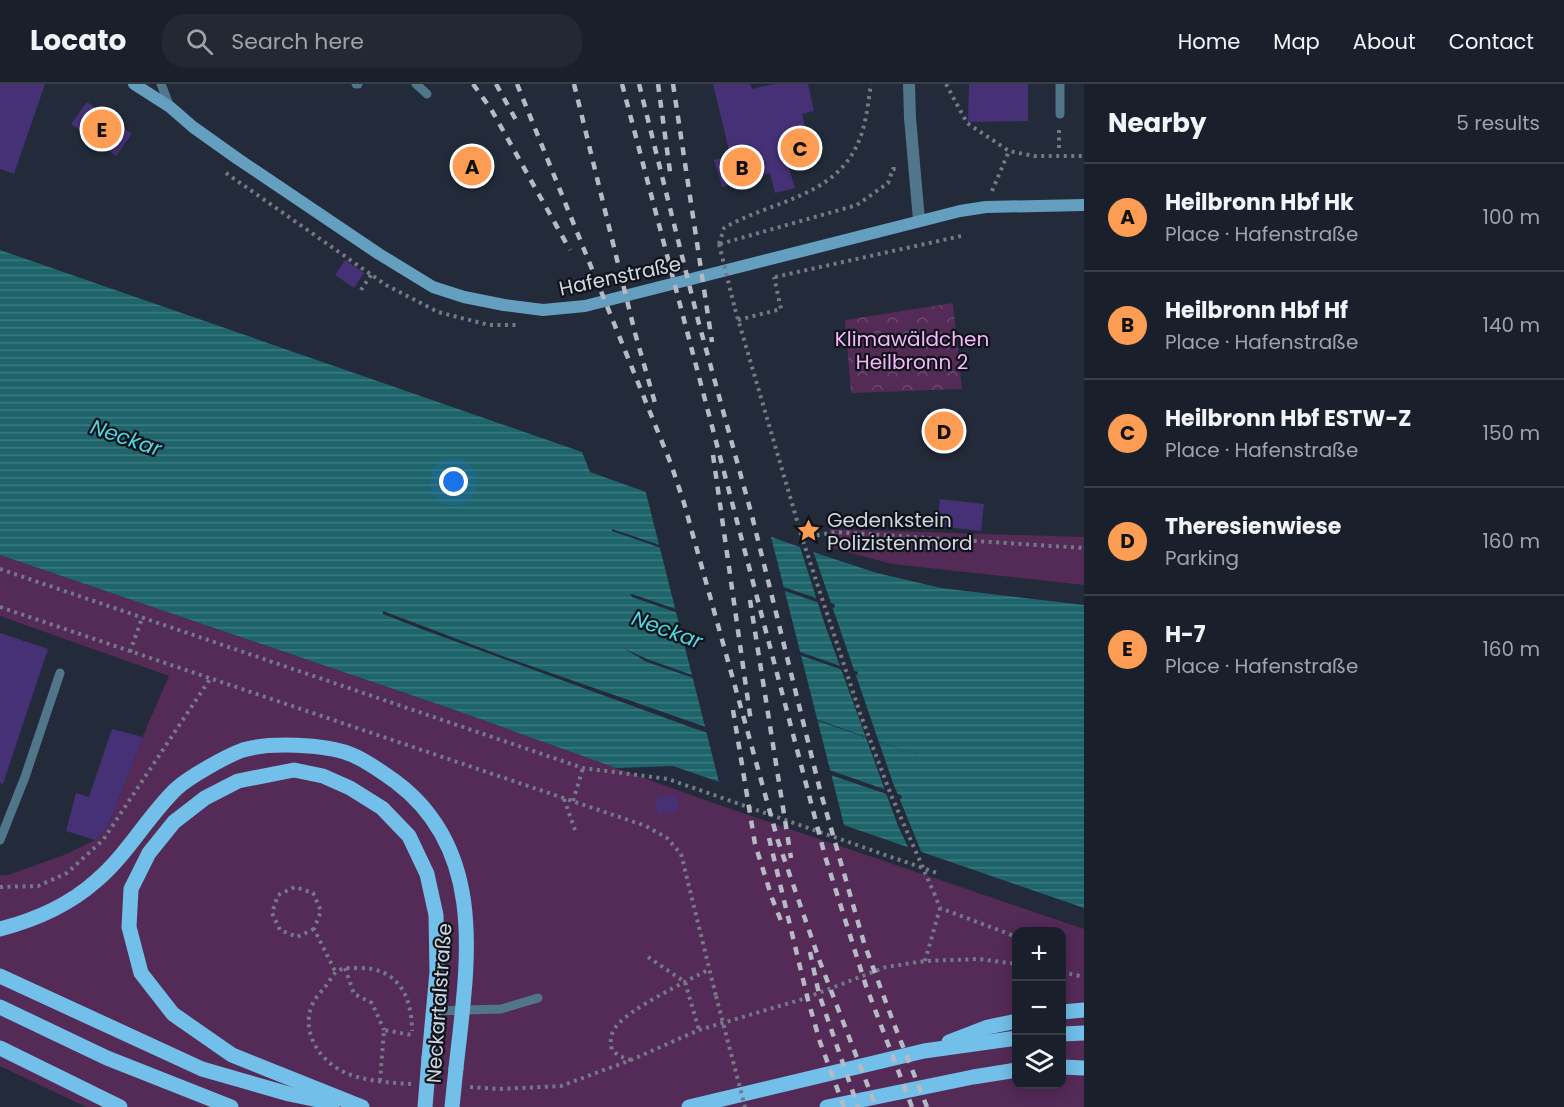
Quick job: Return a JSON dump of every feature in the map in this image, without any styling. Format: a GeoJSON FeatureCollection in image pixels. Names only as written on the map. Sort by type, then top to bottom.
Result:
{"type":"FeatureCollection","features":[{"type":"Feature","properties":{"kind":"main road","name":"Hafenstraße"},"geometry":{"type":"LineString","coordinates":[[134,84],[170,107],[192,127],[238,159],[379,254],[433,287],[464,297],[543,310],[585,306],[717,274],[919,220],[986,207],[1084,205]]}},
{"type":"Feature","properties":{"kind":"main road","name":"Neckartalstraße"},"geometry":{"type":"LineString","coordinates":[[0,929],[63,906],[97,881],[177,788],[207,768],[243,750],[282,744],[317,747],[350,754],[381,771],[411,794],[435,822],[451,854],[462,884],[467,936],[452,1107]]}},
{"type":"Feature","properties":{"kind":"main road","name":"Neckartalstraße"},"geometry":{"type":"LineString","coordinates":[[362,1107],[232,1055],[173,1014],[141,973],[129,927],[131,889],[149,853],[174,822],[205,798],[238,781],[294,770],[323,776],[350,788],[382,808],[409,836],[427,874],[436,915],[437,972],[425,1107]]}},
{"type":"Feature","properties":{"kind":"main road"},"geometry":{"type":"LineString","coordinates":[[0,976],[202,1069],[289,1094],[351,1107]]}},
{"type":"Feature","properties":{"kind":"main road"},"geometry":{"type":"LineString","coordinates":[[0,1007],[107,1058],[231,1107]]}},
{"type":"Feature","properties":{"kind":"main road"},"geometry":{"type":"LineString","coordinates":[[1066,1012],[1084,1010]]}},
{"type":"Feature","properties":{"kind":"main road"},"geometry":{"type":"LineString","coordinates":[[924,1051],[988,1027],[1012,1022]]}},
{"type":"Feature","properties":{"kind":"main road"},"geometry":{"type":"LineString","coordinates":[[1066,1034],[1084,1033]]}},
{"type":"Feature","properties":{"kind":"main road"},"geometry":{"type":"LineString","coordinates":[[689,1107],[924,1051],[1012,1039]]}},
{"type":"Feature","properties":{"kind":"main road"},"geometry":{"type":"LineString","coordinates":[[0,1048],[120,1107]]}},
{"type":"Feature","properties":{"kind":"main road"},"geometry":{"type":"LineString","coordinates":[[1066,1067],[1084,1068]]}},
{"type":"Feature","properties":{"kind":"main road"},"geometry":{"type":"LineString","coordinates":[[827,1107],[1012,1071]]}},
{"type":"Feature","properties":{"kind":"street"},"geometry":{"type":"LineString","coordinates":[[909,84],[919,220]]}},
{"type":"Feature","properties":{"kind":"lane"},"geometry":{"type":"LineString","coordinates":[[160,84],[170,107]]}},
{"type":"Feature","properties":{"kind":"lane"},"geometry":{"type":"LineString","coordinates":[[416,84],[427,94]]}},
{"type":"Feature","properties":{"kind":"lane"},"geometry":{"type":"LineString","coordinates":[[1060,84],[1060,114]]}},
{"type":"Feature","properties":{"kind":"lane"},"geometry":{"type":"LineString","coordinates":[[0,840],[25,777],[60,673]]}},
{"type":"Feature","properties":{"kind":"lane"},"geometry":{"type":"LineString","coordinates":[[434,1011],[501,1009],[538,998]]}},
{"type":"Feature","properties":{"kind":"path"},"geometry":{"type":"LineString","coordinates":[[871,84],[859,141],[839,172],[811,192],[736,221],[724,228],[719,244],[738,320],[803,540],[832,629],[891,795],[940,908],[925,961]]}},
{"type":"Feature","properties":{"kind":"path"},"geometry":{"type":"LineString","coordinates":[[946,84],[967,123],[1009,151],[1034,156],[1084,156]]}},
{"type":"Feature","properties":{"kind":"path"},"geometry":{"type":"LineString","coordinates":[[1059,148],[1060,114]]}},
{"type":"Feature","properties":{"kind":"path"},"geometry":{"type":"LineString","coordinates":[[986,207],[1009,151]]}},
{"type":"Feature","properties":{"kind":"path"},"geometry":{"type":"LineString","coordinates":[[719,244],[857,205],[888,183],[893,169],[914,168]]}},
{"type":"Feature","properties":{"kind":"path"},"geometry":{"type":"LineString","coordinates":[[226,173],[386,285],[438,312],[489,325],[528,325]]}},
{"type":"Feature","properties":{"kind":"path"},"geometry":{"type":"LineString","coordinates":[[762,279],[962,236]]}},
{"type":"Feature","properties":{"kind":"path"},"geometry":{"type":"LineString","coordinates":[[361,290],[371,275]]}},
{"type":"Feature","properties":{"kind":"path"},"geometry":{"type":"LineString","coordinates":[[738,320],[781,309],[774,277]]}},
{"type":"Feature","properties":{"kind":"path"},"geometry":{"type":"LineString","coordinates":[[728,287],[739,285]]}},
{"type":"Feature","properties":{"kind":"path"},"geometry":{"type":"LineString","coordinates":[[803,540],[835,532],[1084,548]]}},
{"type":"Feature","properties":{"kind":"path"},"geometry":{"type":"LineString","coordinates":[[0,569],[584,768],[668,779],[937,873]]}},
{"type":"Feature","properties":{"kind":"path"},"geometry":{"type":"LineString","coordinates":[[0,608],[646,826],[667,838],[681,854],[745,1107]]}},
{"type":"Feature","properties":{"kind":"path"},"geometry":{"type":"LineString","coordinates":[[129,652],[142,618]]}},
{"type":"Feature","properties":{"kind":"path"},"geometry":{"type":"LineString","coordinates":[[0,887],[38,886],[67,873],[103,840],[210,679]]}},
{"type":"Feature","properties":{"kind":"path"},"geometry":{"type":"LineString","coordinates":[[573,801],[584,768]]}},
{"type":"Feature","properties":{"kind":"path"},"geometry":{"type":"LineString","coordinates":[[564,798],[575,830]]}},
{"type":"Feature","properties":{"kind":"path"},"geometry":{"type":"LineString","coordinates":[[314,928],[297,937],[280,930],[272,913],[278,895],[295,887],[313,894],[321,911],[314,928],[336,972]]}},
{"type":"Feature","properties":{"kind":"path"},"geometry":{"type":"LineString","coordinates":[[940,908],[1012,935]]}},
{"type":"Feature","properties":{"kind":"path"},"geometry":{"type":"LineString","coordinates":[[648,957],[685,982],[699,1030]]}},
{"type":"Feature","properties":{"kind":"path"},"geometry":{"type":"LineString","coordinates":[[460,1087],[500,1089],[561,1086],[631,1060],[699,1030],[803,999],[886,967],[925,961],[979,959],[1012,963]]}},
{"type":"Feature","properties":{"kind":"path"},"geometry":{"type":"LineString","coordinates":[[412,1046],[412,1013],[406,993],[392,978],[374,967],[345,968],[336,972],[314,1002],[308,1021],[312,1041],[324,1059],[345,1073],[380,1081],[414,1084]]}},
{"type":"Feature","properties":{"kind":"path"},"geometry":{"type":"LineString","coordinates":[[345,968],[354,994],[372,1003],[384,1030],[380,1081]]}},
{"type":"Feature","properties":{"kind":"path"},"geometry":{"type":"LineString","coordinates":[[631,1060],[619,1056],[612,1050],[611,1035],[616,1026],[630,1013],[710,969]]}},
{"type":"Feature","properties":{"kind":"path"},"geometry":{"type":"LineString","coordinates":[[1066,973],[1084,977]]}},
{"type":"Feature","properties":{"kind":"path"},"geometry":{"type":"LineString","coordinates":[[384,1030],[412,1035]]}},
{"type":"Feature","properties":{"kind":"green space","name":"Klimawäldchen Heilbronn 2"},"geometry":{"type":"Polygon","coordinates":[[[953,303],[962,389],[851,393],[845,320],[953,303]]]}},
{"type":"Feature","properties":{"kind":"green space"},"geometry":{"type":"Polygon","coordinates":[[[830,529],[1084,537],[1084,585],[892,564],[827,545],[830,529]]]}},
{"type":"Feature","properties":{"kind":"green space"},"geometry":{"type":"Polygon","coordinates":[[[0,555],[452,709],[722,806],[1084,929],[1084,1107],[86,1107],[0,1066],[0,875],[8,875],[64,855],[95,840],[108,826],[169,676],[0,616],[0,555]]]}},
{"type":"Feature","properties":{"kind":"water","name":"Neckar"},"geometry":{"type":"Polygon","coordinates":[[[0,250],[582,452],[590,472],[877,573],[941,588],[1084,605],[1084,908],[673,766],[616,768],[452,709],[0,555],[0,250]],[[612,529],[612,531],[834,608],[835,606],[612,529]],[[630,594],[632,597],[857,675],[858,672],[630,594]],[[383,611],[383,614],[693,728],[902,798],[901,795],[505,657],[383,611]],[[623,648],[647,662],[917,755],[647,659],[623,648]]]}},
{"type":"Feature","properties":{"kind":"pier"},"geometry":{"type":"Polygon","coordinates":[[[645,489],[770,533],[845,829],[720,786],[645,489]]]}},
{"type":"Feature","properties":{"kind":"pier"},"geometry":{"type":"Polygon","coordinates":[[[799,544],[812,548],[893,783],[923,856],[910,851],[898,826],[824,622],[799,544]]]}},
{"type":"Feature","properties":{"kind":"building"},"geometry":{"type":"Polygon","coordinates":[[[0,84],[45,84],[14,174],[0,169],[0,84]]]}},
{"type":"Feature","properties":{"kind":"building"},"geometry":{"type":"Polygon","coordinates":[[[713,84],[750,84],[752,89],[774,84],[808,84],[814,111],[802,114],[812,155],[787,162],[795,188],[775,193],[770,173],[722,187],[714,160],[730,155],[713,84]]]}},
{"type":"Feature","properties":{"kind":"building"},"geometry":{"type":"Polygon","coordinates":[[[969,84],[1028,84],[1028,121],[968,122],[969,84]]]}},
{"type":"Feature","properties":{"kind":"building"},"geometry":{"type":"Polygon","coordinates":[[[87,102],[132,134],[116,156],[71,124],[87,102]]]}},
{"type":"Feature","properties":{"kind":"building"},"geometry":{"type":"Polygon","coordinates":[[[345,260],[364,273],[354,288],[335,275],[345,260]]]}},
{"type":"Feature","properties":{"kind":"building"},"geometry":{"type":"Polygon","coordinates":[[[940,499],[984,504],[981,531],[937,526],[940,499]]]}},
{"type":"Feature","properties":{"kind":"building"},"geometry":{"type":"Polygon","coordinates":[[[0,633],[48,649],[3,784],[0,783],[0,633]]]}},
{"type":"Feature","properties":{"kind":"building"},"geometry":{"type":"Polygon","coordinates":[[[112,729],[143,737],[108,826],[95,840],[66,831],[76,793],[89,797],[112,729]]]}},
{"type":"Feature","properties":{"kind":"building"},"geometry":{"type":"Polygon","coordinates":[[[677,795],[678,812],[657,814],[656,797],[677,795]]]}},
{"type":"Feature","properties":{"kind":"railway"},"geometry":{"type":"LineString","coordinates":[[473,84],[491,109],[570,250]]}},
{"type":"Feature","properties":{"kind":"railway"},"geometry":{"type":"LineString","coordinates":[[496,84],[516,120]]}},
{"type":"Feature","properties":{"kind":"railway"},"geometry":{"type":"LineString","coordinates":[[517,84],[671,464],[684,503],[778,841],[820,962],[876,1107]]}},
{"type":"Feature","properties":{"kind":"railway"},"geometry":{"type":"LineString","coordinates":[[574,84],[635,333],[655,403]]}},
{"type":"Feature","properties":{"kind":"railway"},"geometry":{"type":"LineString","coordinates":[[622,84],[825,856],[866,986],[912,1107]]}},
{"type":"Feature","properties":{"kind":"railway"},"geometry":{"type":"LineString","coordinates":[[639,84],[698,320],[752,516],[820,790],[864,943],[927,1107]]}},
{"type":"Feature","properties":{"kind":"railway"},"geometry":{"type":"LineString","coordinates":[[658,84],[671,179]]}},
{"type":"Feature","properties":{"kind":"railway"},"geometry":{"type":"LineString","coordinates":[[673,84],[712,342]]}},
{"type":"Feature","properties":{"kind":"railway"},"geometry":{"type":"LineString","coordinates":[[713,455],[751,722]]}},
{"type":"Feature","properties":{"kind":"railway"},"geometry":{"type":"LineString","coordinates":[[750,600],[791,858]]}},
{"type":"Feature","properties":{"kind":"railway"},"geometry":{"type":"LineString","coordinates":[[733,710],[755,844],[783,926]]}},
{"type":"Feature","properties":{"kind":"railway"},"geometry":{"type":"LineString","coordinates":[[769,838],[808,1000],[820,1042],[844,1107]]}},
{"type":"Feature","properties":{"kind":"railway"},"geometry":{"type":"LineString","coordinates":[[810,952],[819,994],[858,1107]]}},
{"type":"Feature","properties":{"kind":"place","name":"H-7"},"geometry":{"type":"Point","coordinates":[102,129]}},
{"type":"Feature","properties":{"kind":"place","name":"Heilbronn Hbf ESTW-Z"},"geometry":{"type":"Point","coordinates":[800,148]}},
{"type":"Feature","properties":{"kind":"place","name":"Heilbronn Hbf Hk"},"geometry":{"type":"Point","coordinates":[472,166]}},
{"type":"Feature","properties":{"kind":"place","name":"Heilbronn Hbf Hf"},"geometry":{"type":"Point","coordinates":[742,167]}},
{"type":"Feature","properties":{"kind":"place","name":"Theresienwiese"},"geometry":{"type":"Point","coordinates":[944,431]}},
{"type":"Feature","properties":{"kind":"place","name":"Gedenkstein Polizistenmord"},"geometry":{"type":"Point","coordinates":[809,531]}}]}
